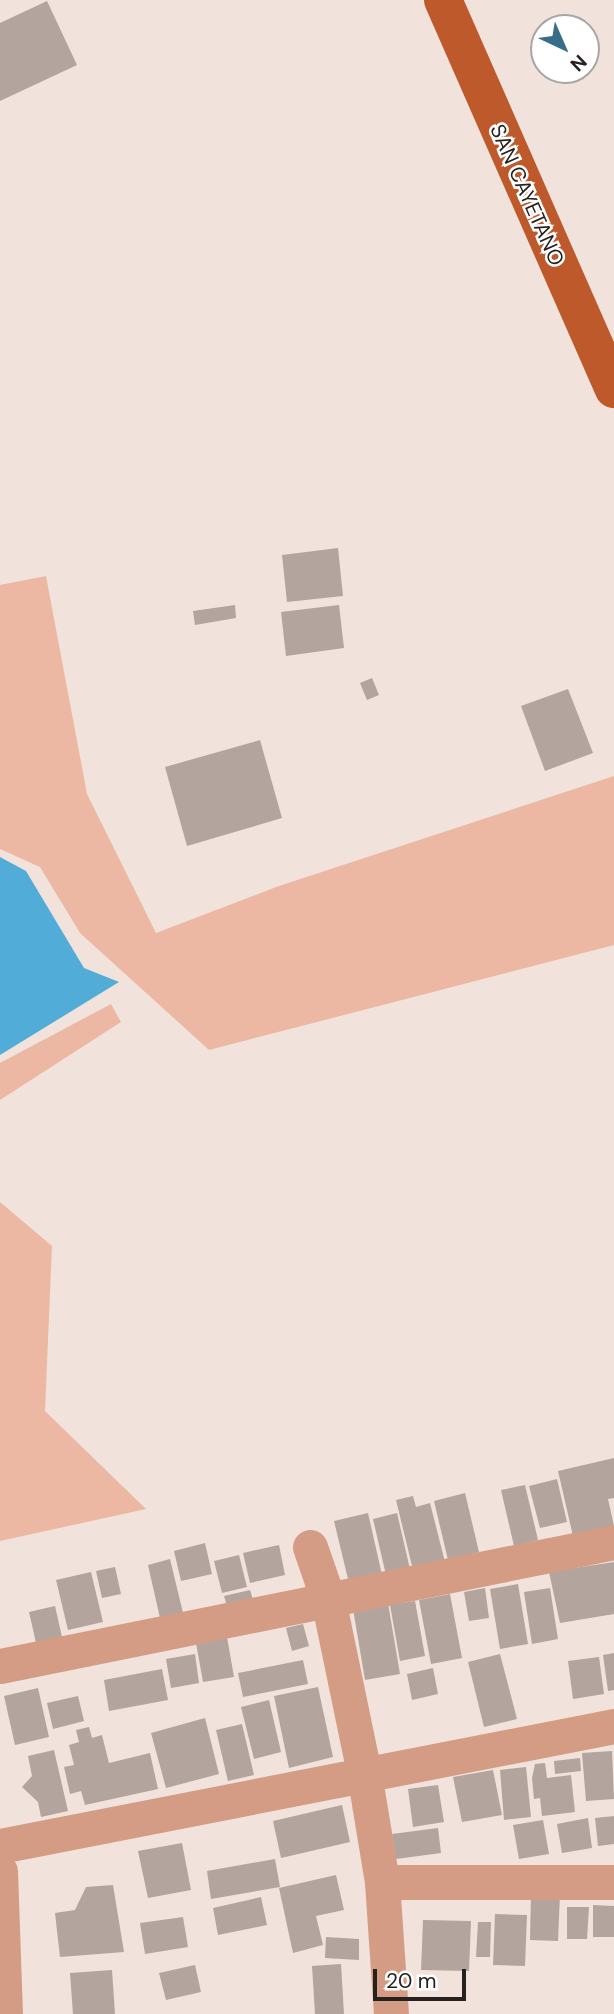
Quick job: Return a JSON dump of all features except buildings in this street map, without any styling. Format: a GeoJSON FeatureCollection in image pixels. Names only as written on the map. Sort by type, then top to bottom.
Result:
{"type":"FeatureCollection","features":[{"type":"Feature","properties":{"kind":"main road","name":"SAN CAYETANO"},"geometry":{"type":"LineString","coordinates":[[443,0],[614,389]]}},
{"type":"Feature","properties":{"kind":"street"},"geometry":{"type":"LineString","coordinates":[[0,1666],[614,1542]]}},
{"type":"Feature","properties":{"kind":"street"},"geometry":{"type":"LineString","coordinates":[[310,1547],[328,1599],[364,1773],[382,1882],[391,2014]]}},
{"type":"Feature","properties":{"kind":"street"},"geometry":{"type":"LineString","coordinates":[[0,1846],[614,1726]]}},
{"type":"Feature","properties":{"kind":"street"},"geometry":{"type":"LineString","coordinates":[[0,1871],[5,2014]]}},
{"type":"Feature","properties":{"kind":"street"},"geometry":{"type":"LineString","coordinates":[[382,1882],[614,1882]]}},
{"type":"Feature","properties":{"kind":"shaded area"},"geometry":{"type":"Polygon","coordinates":[[[46,576],[87,794],[156,933],[279,886],[614,776],[614,945],[209,1050],[80,933],[40,867],[0,849],[0,585],[46,576]]]}},
{"type":"Feature","properties":{"kind":"shaded area"},"geometry":{"type":"Polygon","coordinates":[[[111,1004],[121,1022],[0,1100],[0,1063],[111,1004]]]}},
{"type":"Feature","properties":{"kind":"shaded area"},"geometry":{"type":"Polygon","coordinates":[[[0,1202],[52,1246],[45,1411],[146,1509],[0,1541],[0,1202]]]}},
{"type":"Feature","properties":{"kind":"water"},"geometry":{"type":"Polygon","coordinates":[[[0,857],[26,871],[84,968],[119,982],[0,1055],[0,857]]]}}]}
